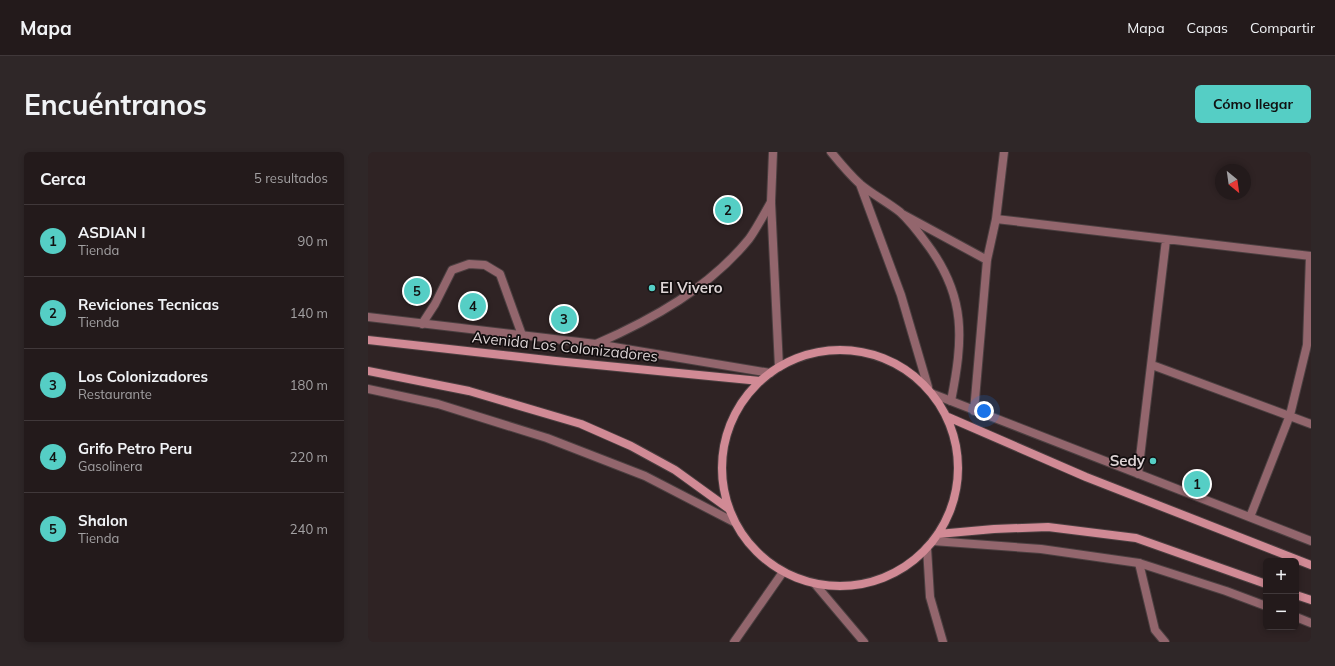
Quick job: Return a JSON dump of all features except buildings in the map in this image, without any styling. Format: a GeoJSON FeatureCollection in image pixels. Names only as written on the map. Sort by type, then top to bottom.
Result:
{"type":"FeatureCollection","features":[{"type":"Feature","properties":{"kind":"main road","name":"Avenida Los Colonizadores"},"geometry":{"type":"LineString","coordinates":[[368,340],[556,361],[760,381]]}},
{"type":"Feature","properties":{"kind":"main road"},"geometry":{"type":"LineString","coordinates":[[850,349],[879,355],[905,368],[931,390],[948,417],[958,447],[959,478],[952,509],[936,537],[914,560],[892,574],[868,583],[841,586],[815,584],[782,572],[749,543],[734,522],[729,509],[724,493],[721,462],[727,432],[740,404],[760,381],[792,359],[820,351],[850,349]]}},
{"type":"Feature","properties":{"kind":"main road"},"geometry":{"type":"LineString","coordinates":[[368,372],[469,391],[581,424],[631,446],[675,470],[729,509]]}},
{"type":"Feature","properties":{"kind":"main road"},"geometry":{"type":"LineString","coordinates":[[948,417],[1086,477],[1311,565]]}},
{"type":"Feature","properties":{"kind":"main road"},"geometry":{"type":"LineString","coordinates":[[936,537],[994,529],[1048,527],[1136,538],[1263,583]]}},
{"type":"Feature","properties":{"kind":"main road"},"geometry":{"type":"LineString","coordinates":[[1299,596],[1311,600]]}},
{"type":"Feature","properties":{"kind":"street"},"geometry":{"type":"LineString","coordinates":[[772,152],[771,202],[779,367]]}},
{"type":"Feature","properties":{"kind":"street"},"geometry":{"type":"LineString","coordinates":[[831,152],[860,184],[900,212],[988,260]]}},
{"type":"Feature","properties":{"kind":"street"},"geometry":{"type":"LineString","coordinates":[[974,411],[988,260],[996,219],[1004,152]]}},
{"type":"Feature","properties":{"kind":"street"},"geometry":{"type":"LineString","coordinates":[[860,184],[901,295],[931,390],[974,411],[1311,541]]}},
{"type":"Feature","properties":{"kind":"street"},"geometry":{"type":"LineString","coordinates":[[596,344],[627,330],[672,306],[715,275],[749,238],[771,202]]}},
{"type":"Feature","properties":{"kind":"street"},"geometry":{"type":"LineString","coordinates":[[900,212],[919,232],[945,270],[954,290],[958,311],[959,352],[952,401]]}},
{"type":"Feature","properties":{"kind":"street"},"geometry":{"type":"LineString","coordinates":[[996,219],[1310,256],[1309,346],[1290,415],[1250,517]]}},
{"type":"Feature","properties":{"kind":"street"},"geometry":{"type":"LineString","coordinates":[[1138,474],[1166,240]]}},
{"type":"Feature","properties":{"kind":"street"},"geometry":{"type":"LineString","coordinates":[[422,324],[435,304],[452,270],[469,264],[485,265],[500,274],[522,335]]}},
{"type":"Feature","properties":{"kind":"street","name":"Avenida Los Colonizadores"},"geometry":{"type":"LineString","coordinates":[[368,317],[596,344],[770,373]]}},
{"type":"Feature","properties":{"kind":"street"},"geometry":{"type":"LineString","coordinates":[[1152,365],[1311,424]]}},
{"type":"Feature","properties":{"kind":"street"},"geometry":{"type":"LineString","coordinates":[[368,389],[438,404],[547,438],[645,476],[734,522]]}},
{"type":"Feature","properties":{"kind":"street"},"geometry":{"type":"LineString","coordinates":[[936,537],[1041,549],[1140,563],[1226,590],[1263,605]]}},
{"type":"Feature","properties":{"kind":"street"},"geometry":{"type":"LineString","coordinates":[[926,548],[930,597],[943,642]]}},
{"type":"Feature","properties":{"kind":"street"},"geometry":{"type":"LineString","coordinates":[[1140,563],[1155,630],[1165,642]]}},
{"type":"Feature","properties":{"kind":"street"},"geometry":{"type":"LineString","coordinates":[[734,642],[782,572]]}},
{"type":"Feature","properties":{"kind":"street"},"geometry":{"type":"LineString","coordinates":[[815,584],[864,642]]}},
{"type":"Feature","properties":{"kind":"street"},"geometry":{"type":"LineString","coordinates":[[1299,618],[1311,623]]}},
{"type":"Feature","properties":{"kind":"place","name":"Reviciones Tecnicas"},"geometry":{"type":"Point","coordinates":[728,210]}},
{"type":"Feature","properties":{"kind":"place","name":"El Vivero"},"geometry":{"type":"Point","coordinates":[652,288]}},
{"type":"Feature","properties":{"kind":"place","name":"Shalon"},"geometry":{"type":"Point","coordinates":[417,291]}},
{"type":"Feature","properties":{"kind":"place","name":"Grifo Petro Peru"},"geometry":{"type":"Point","coordinates":[473,306]}},
{"type":"Feature","properties":{"kind":"place","name":"Los Colonizadores"},"geometry":{"type":"Point","coordinates":[564,319]}},
{"type":"Feature","properties":{"kind":"place","name":"Sedy"},"geometry":{"type":"Point","coordinates":[1153,461]}},
{"type":"Feature","properties":{"kind":"place","name":"ASDIAN I"},"geometry":{"type":"Point","coordinates":[1197,484]}}]}
